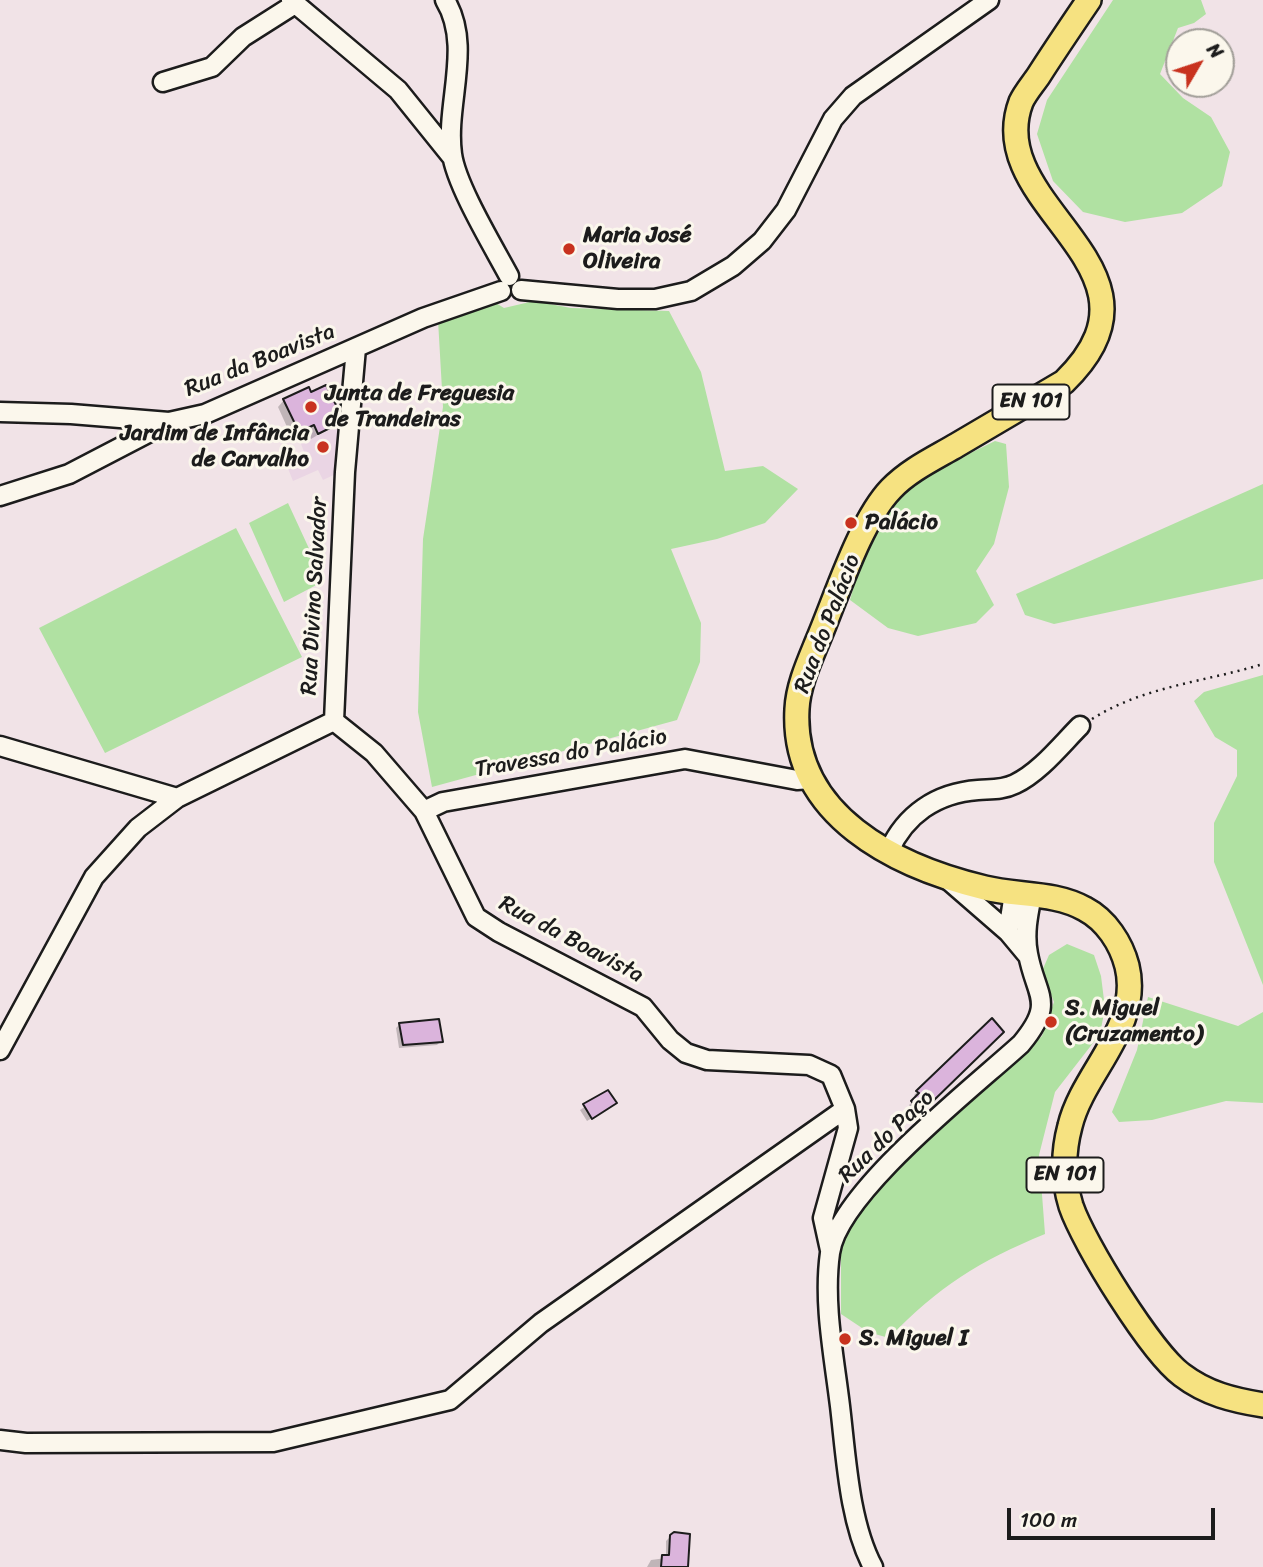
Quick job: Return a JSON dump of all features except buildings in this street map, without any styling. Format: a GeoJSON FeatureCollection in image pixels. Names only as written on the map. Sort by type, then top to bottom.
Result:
{"type":"FeatureCollection","features":[{"type":"Feature","properties":{"kind":"main road","name":"Rua do Palácio"},"geometry":{"type":"LineString","coordinates":[[810,779],[799,745],[797,707],[806,668],[871,517],[890,490],[917,469],[1064,382],[1080,367],[1092,346],[1100,320],[1100,288],[1086,256],[1028,179],[1018,156],[1017,128],[1021,103],[1089,0]]}},
{"type":"Feature","properties":{"kind":"main road","name":"EN 101"},"geometry":{"type":"LineString","coordinates":[[810,779],[838,818],[863,838],[945,876],[1082,907],[1099,918],[1119,943],[1127,968],[1129,989],[1124,1019],[1082,1095],[1070,1124],[1064,1170],[1072,1206],[1096,1254],[1156,1350],[1180,1374],[1202,1388],[1227,1399],[1263,1405]]}},
{"type":"Feature","properties":{"kind":"street"},"geometry":{"type":"LineString","coordinates":[[445,0],[457,33],[456,79],[450,125],[452,157]]}},
{"type":"Feature","properties":{"kind":"street","name":"Rua da Boavista"},"geometry":{"type":"LineString","coordinates":[[0,496],[69,474],[169,422],[205,414],[505,284],[512,297],[521,290],[618,299],[655,299],[691,291],[733,266],[762,241],[786,210],[832,119],[853,96],[989,0]]}},
{"type":"Feature","properties":{"kind":"street"},"geometry":{"type":"LineString","coordinates":[[163,82],[212,67],[243,37],[293,2],[398,90],[452,157],[505,284]]}},
{"type":"Feature","properties":{"kind":"street","name":"Rua Divino Salvador"},"geometry":{"type":"LineString","coordinates":[[334,721],[345,471],[356,348]]}},
{"type":"Feature","properties":{"kind":"street"},"geometry":{"type":"LineString","coordinates":[[0,412],[71,414],[169,422]]}},
{"type":"Feature","properties":{"kind":"street"},"geometry":{"type":"LineString","coordinates":[[0,1049],[94,877],[138,828],[177,798],[334,721]]}},
{"type":"Feature","properties":{"kind":"street","name":"Rua da Boavista"},"geometry":{"type":"LineString","coordinates":[[334,721],[374,753],[424,811],[476,917],[499,932],[643,1007],[670,1040],[687,1054],[706,1060],[809,1065],[831,1075],[845,1109],[848,1129],[823,1217],[830,1250]]}},
{"type":"Feature","properties":{"kind":"street"},"geometry":{"type":"LineString","coordinates":[[889,851],[898,831],[918,810],[955,794],[1004,788],[1018,782],[1080,726]]}},
{"type":"Feature","properties":{"kind":"street"},"geometry":{"type":"LineString","coordinates":[[0,746],[177,798]]}},
{"type":"Feature","properties":{"kind":"street","name":"Travessa do Palácio"},"geometry":{"type":"LineString","coordinates":[[424,811],[443,802],[685,759],[797,780],[810,779]]}},
{"type":"Feature","properties":{"kind":"street"},"geometry":{"type":"LineString","coordinates":[[945,876],[1008,932],[1028,956]]}},
{"type":"Feature","properties":{"kind":"street"},"geometry":{"type":"LineString","coordinates":[[1008,932],[1023,894]]}},
{"type":"Feature","properties":{"kind":"street","name":"Rua do Paço"},"geometry":{"type":"LineString","coordinates":[[873,1567],[850,1489],[828,1288],[830,1250],[842,1218],[866,1186],[1021,1044],[1035,1027],[1042,1002],[1028,956],[1023,894]]}},
{"type":"Feature","properties":{"kind":"street"},"geometry":{"type":"LineString","coordinates":[[0,1440],[26,1443],[273,1442],[450,1400],[541,1324],[845,1109]]}},
{"type":"Feature","properties":{"kind":"path"},"geometry":{"type":"LineString","coordinates":[[1080,726],[1144,693],[1206,681],[1263,664]]}},
{"type":"Feature","properties":{"kind":"shaded area","name":"Jardim de Infância de Carvalho"},"geometry":{"type":"Polygon","coordinates":[[[341,425],[342,471],[323,480],[318,470],[293,481],[287,466],[306,457],[298,436],[313,429],[317,436],[341,425]]]}},
{"type":"Feature","properties":{"kind":"green space"},"geometry":{"type":"Polygon","coordinates":[[[1113,0],[1201,0],[1206,14],[1194,23],[1178,28],[1165,28],[1165,61],[1160,74],[1165,79],[1165,98],[1183,98],[1211,117],[1230,152],[1222,186],[1182,213],[1125,222],[1083,212],[1053,181],[1037,134],[1047,100],[1113,0]]]}},
{"type":"Feature","properties":{"kind":"green space"},"geometry":{"type":"Polygon","coordinates":[[[534,301],[571,308],[669,311],[701,372],[725,471],[763,466],[798,489],[765,523],[717,539],[671,549],[701,623],[700,662],[677,720],[432,787],[418,712],[423,539],[443,407],[438,320],[496,303],[504,308],[534,301]]]}},
{"type":"Feature","properties":{"kind":"green space"},"geometry":{"type":"Polygon","coordinates":[[[995,441],[1006,444],[1009,487],[994,544],[976,571],[994,605],[976,623],[918,636],[888,628],[850,600],[861,565],[885,517],[899,499],[916,484],[995,441]]]}},
{"type":"Feature","properties":{"kind":"green space"},"geometry":{"type":"Polygon","coordinates":[[[1263,484],[1263,579],[1054,624],[1025,615],[1016,594],[1263,484]]]}},
{"type":"Feature","properties":{"kind":"green space"},"geometry":{"type":"Polygon","coordinates":[[[288,503],[324,581],[284,602],[249,523],[288,503]]]}},
{"type":"Feature","properties":{"kind":"green space"},"geometry":{"type":"Polygon","coordinates":[[[236,528],[302,657],[105,753],[39,628],[236,528]]]}},
{"type":"Feature","properties":{"kind":"green space"},"geometry":{"type":"Polygon","coordinates":[[[1263,675],[1263,985],[1214,862],[1214,823],[1237,776],[1237,750],[1215,737],[1194,701],[1204,692],[1263,675]]]}},
{"type":"Feature","properties":{"kind":"green space"},"geometry":{"type":"Polygon","coordinates":[[[1067,944],[1094,955],[1101,976],[1105,1008],[1100,1034],[1055,1092],[1039,1155],[1045,1234],[1000,1254],[961,1277],[925,1304],[889,1338],[868,1332],[841,1314],[841,1251],[855,1211],[887,1177],[1042,1036],[1054,1002],[1042,971],[1049,955],[1067,944]]]}},
{"type":"Feature","properties":{"kind":"green space"},"geometry":{"type":"Polygon","coordinates":[[[1148,997],[1238,1026],[1263,1012],[1263,1103],[1226,1101],[1152,1120],[1119,1122],[1112,1112],[1137,1050],[1148,997]]]}},
{"type":"Feature","properties":{"kind":"place","name":"Maria José Oliveira"},"geometry":{"type":"Point","coordinates":[569,249]}},
{"type":"Feature","properties":{"kind":"place","name":"Junta de Freguesia de Trandeiras"},"geometry":{"type":"Point","coordinates":[311,407]}},
{"type":"Feature","properties":{"kind":"place","name":"Jardim de Infância de Carvalho"},"geometry":{"type":"Point","coordinates":[323,447]}},
{"type":"Feature","properties":{"kind":"place","name":"Palácio"},"geometry":{"type":"Point","coordinates":[851,523]}},
{"type":"Feature","properties":{"kind":"place","name":"S. Miguel (Cruzamento)"},"geometry":{"type":"Point","coordinates":[1051,1022]}},
{"type":"Feature","properties":{"kind":"place","name":"S. Miguel I"},"geometry":{"type":"Point","coordinates":[845,1339]}}]}
